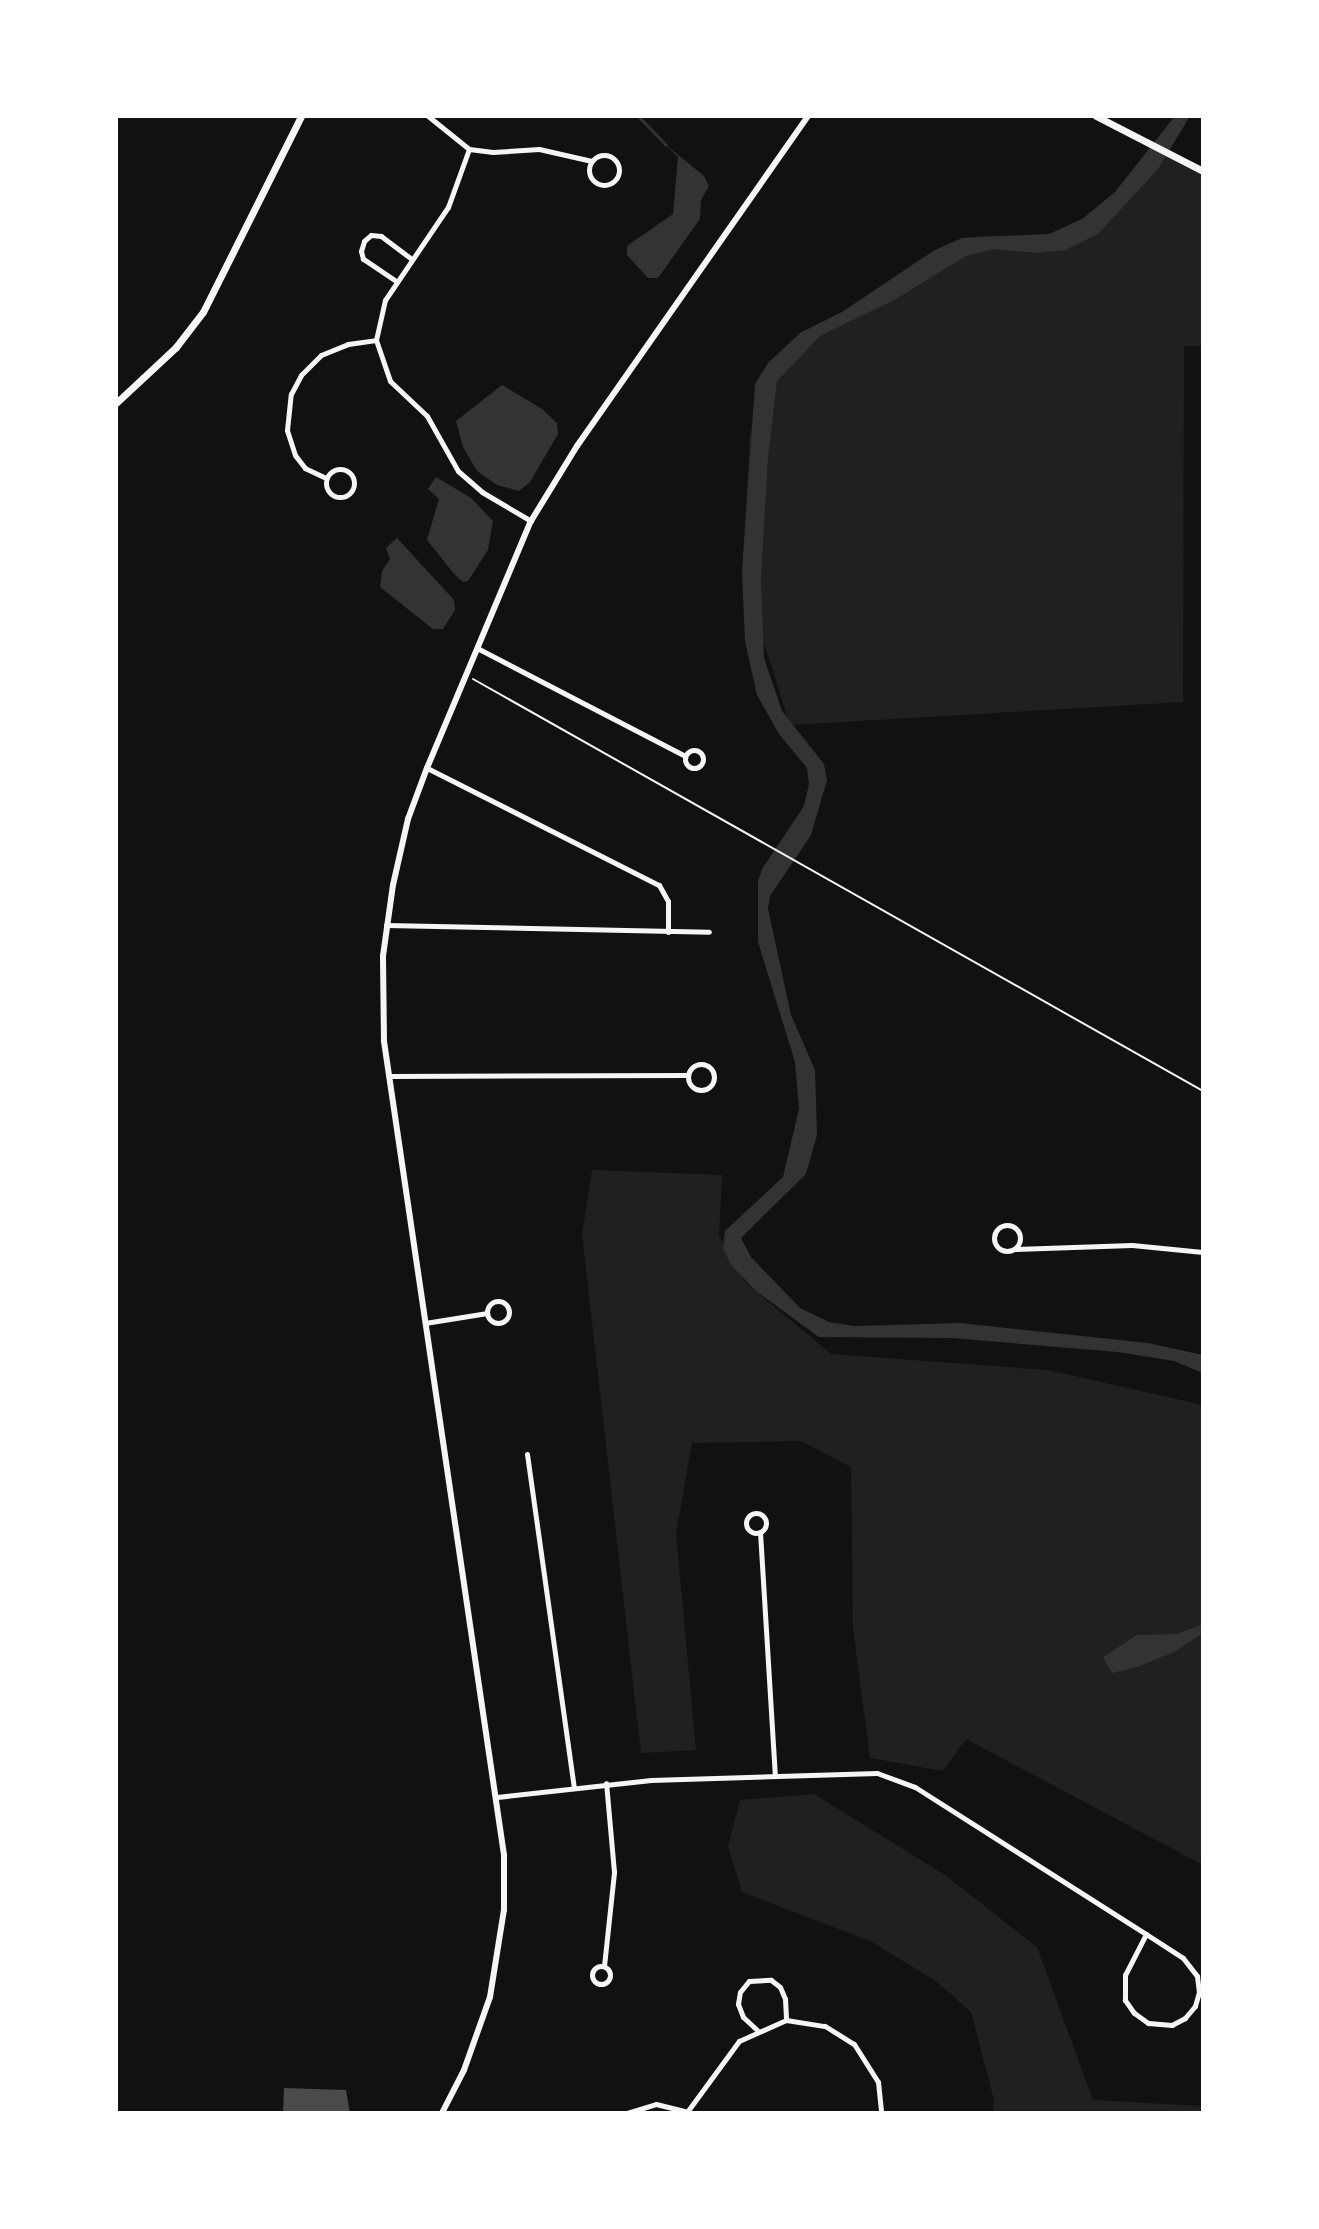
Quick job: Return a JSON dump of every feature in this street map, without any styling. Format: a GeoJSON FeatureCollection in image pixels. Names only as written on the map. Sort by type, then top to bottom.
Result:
{"type":"FeatureCollection","features":[{"type":"Feature","properties":{"kind":"main road"},"geometry":{"type":"LineString","coordinates":[[116,403],[176,347],[203,312],[301,116]]}},
{"type":"Feature","properties":{"kind":"main road"},"geometry":{"type":"LineString","coordinates":[[1096,116],[1203,171]]}},
{"type":"Feature","properties":{"kind":"street"},"geometry":{"type":"LineString","coordinates":[[428,116],[469,149],[548,150],[592,161],[599,156],[611,157],[619,166],[616,178],[606,184],[594,181],[590,173],[592,161]]}},
{"type":"Feature","properties":{"kind":"street"},"geometry":{"type":"LineString","coordinates":[[442,2113],[478,2033],[497,1964],[505,1898],[497,1797],[389,1076],[382,979],[386,925],[408,819],[531,521],[577,446],[808,116]]}},
{"type":"Feature","properties":{"kind":"street"},"geometry":{"type":"LineString","coordinates":[[469,149],[448,207],[396,281],[382,310],[376,340],[390,381],[427,416],[458,471],[482,492],[531,521]]}},
{"type":"Feature","properties":{"kind":"street"},"geometry":{"type":"LineString","coordinates":[[396,281],[363,259],[361,251],[364,241],[371,235],[381,236],[411,259]]}},
{"type":"Feature","properties":{"kind":"street"},"geometry":{"type":"LineString","coordinates":[[326,478],[305,468],[295,455],[287,430],[291,394],[301,375],[321,355],[348,344],[376,340]]}},
{"type":"Feature","properties":{"kind":"street"},"geometry":{"type":"LineString","coordinates":[[335,470],[346,470],[352,476],[354,487],[347,496],[335,497],[327,490],[326,478],[335,470]]}},
{"type":"Feature","properties":{"kind":"street"},"geometry":{"type":"LineString","coordinates":[[477,648],[685,756]]}},
{"type":"Feature","properties":{"kind":"street"},"geometry":{"type":"LineString","coordinates":[[427,768],[659,885],[668,901],[668,932]]}},
{"type":"Feature","properties":{"kind":"street"},"geometry":{"type":"LineString","coordinates":[[386,925],[709,932]]}},
{"type":"Feature","properties":{"kind":"street"},"geometry":{"type":"LineString","coordinates":[[703,1065],[712,1072],[713,1080],[708,1088],[700,1090],[692,1087],[688,1075],[692,1068],[703,1065]]}},
{"type":"Feature","properties":{"kind":"street"},"geometry":{"type":"LineString","coordinates":[[389,1076],[688,1075]]}},
{"type":"Feature","properties":{"kind":"street"},"geometry":{"type":"LineString","coordinates":[[1014,1249],[1020,1238],[1017,1229],[1010,1225],[1001,1226],[995,1235],[997,1246],[1003,1250],[1132,1245],[1203,1252]]}},
{"type":"Feature","properties":{"kind":"street"},"geometry":{"type":"LineString","coordinates":[[497,1301],[504,1302],[510,1311],[508,1318],[497,1323],[487,1313],[491,1303],[497,1301]]}},
{"type":"Feature","properties":{"kind":"street"},"geometry":{"type":"LineString","coordinates":[[424,1323],[487,1313]]}},
{"type":"Feature","properties":{"kind":"street"},"geometry":{"type":"LineString","coordinates":[[527,1454],[574,1787]]}},
{"type":"Feature","properties":{"kind":"street"},"geometry":{"type":"LineString","coordinates":[[760,1532],[775,1775]]}},
{"type":"Feature","properties":{"kind":"street"},"geometry":{"type":"LineString","coordinates":[[497,1797],[606,1783],[865,1772],[901,1780],[1146,1934],[1183,1958],[1197,1976],[1199,1992],[1195,2006],[1185,2018],[1172,2025],[1148,2023],[1134,2013],[1125,2000],[1125,1975],[1146,1934]]}},
{"type":"Feature","properties":{"kind":"street"},"geometry":{"type":"LineString","coordinates":[[604,1966],[614,1872],[606,1783]]}},
{"type":"Feature","properties":{"kind":"street"},"geometry":{"type":"LineString","coordinates":[[757,2030],[740,2012],[740,1992],[749,1981],[771,1980],[780,1987],[785,1999],[786,2020]]}},
{"type":"Feature","properties":{"kind":"street"},"geometry":{"type":"LineString","coordinates":[[627,2113],[656,2104],[688,2113],[730,2051],[757,2030],[786,2020],[825,2026],[854,2044],[878,2082],[881,2113]]}},
{"type":"Feature","properties":{"kind":"path"},"geometry":{"type":"LineString","coordinates":[[466,675],[1203,1091]]}},
{"type":"Feature","properties":{"kind":"shaded area"},"geometry":{"type":"Polygon","coordinates":[[[1175,116],[1190,116],[1158,169],[1098,234],[1065,250],[1037,253],[994,249],[966,256],[894,300],[820,336],[777,381],[768,457],[761,578],[764,658],[782,711],[824,764],[827,780],[811,835],[770,896],[768,909],[791,1015],[815,1070],[817,1135],[806,1174],[741,1238],[751,1257],[800,1308],[829,1322],[854,1326],[960,1323],[1148,1343],[1203,1355],[1203,1373],[1174,1361],[1118,1352],[952,1338],[819,1337],[756,1291],[731,1265],[723,1248],[725,1231],[783,1177],[799,1109],[795,1062],[758,942],[758,881],[762,869],[804,806],[809,784],[807,768],[779,734],[757,695],[745,641],[742,573],[755,384],[768,363],[800,333],[842,312],[935,250],[962,238],[1049,234],[1082,219],[1115,192],[1175,116]]]}},
{"type":"Feature","properties":{"kind":"shaded area"},"geometry":{"type":"Polygon","coordinates":[[[666,145],[704,176],[709,186],[701,200],[700,219],[658,278],[648,278],[627,255],[627,246],[673,214],[678,157],[666,145]]]}},
{"type":"Feature","properties":{"kind":"shaded area"},"geometry":{"type":"Polygon","coordinates":[[[1158,147],[1203,170],[1203,346],[1184,346],[1183,702],[790,725],[742,573],[750,435],[768,363],[923,257],[978,236],[1098,234],[1158,147]]]}},
{"type":"Feature","properties":{"kind":"shaded area"},"geometry":{"type":"Polygon","coordinates":[[[502,385],[542,409],[557,423],[558,434],[530,482],[519,491],[497,485],[477,471],[463,447],[456,421],[502,385]]]}},
{"type":"Feature","properties":{"kind":"shaded area"},"geometry":{"type":"Polygon","coordinates":[[[436,477],[471,498],[493,521],[488,550],[468,581],[463,582],[455,575],[427,540],[439,499],[428,489],[436,477]]]}},
{"type":"Feature","properties":{"kind":"shaded area"},"geometry":{"type":"Polygon","coordinates":[[[397,538],[454,600],[455,610],[443,629],[433,629],[380,587],[382,571],[390,559],[386,548],[397,538]]]}},
{"type":"Feature","properties":{"kind":"shaded area"},"geometry":{"type":"Polygon","coordinates":[[[592,1170],[722,1175],[719,1235],[745,1282],[831,1354],[1048,1370],[1203,1405],[1203,1865],[966,1739],[943,1771],[870,1758],[853,1628],[851,1467],[801,1441],[692,1443],[676,1533],[696,1750],[641,1753],[582,1234],[592,1170]]]}},
{"type":"Feature","properties":{"kind":"shaded area"},"geometry":{"type":"Polygon","coordinates":[[[1203,1624],[1203,1633],[1174,1652],[1137,1667],[1112,1673],[1103,1657],[1137,1635],[1177,1634],[1203,1624]]]}},
{"type":"Feature","properties":{"kind":"shaded area"},"geometry":{"type":"Polygon","coordinates":[[[814,1794],[945,1875],[1037,1947],[1093,2100],[1203,2106],[1203,2113],[993,2113],[994,2100],[971,2012],[936,1981],[870,1941],[742,1892],[728,1847],[740,1800],[814,1794]]]}},
{"type":"Feature","properties":{"kind":"building"},"geometry":{"type":"Polygon","coordinates":[[[284,2088],[346,2090],[350,2113],[283,2113],[284,2088]]]}},
{"type":"Feature","properties":{"kind":"waterway"},"geometry":{"type":"LineString","coordinates":[[638,116],[666,145]]}}]}
